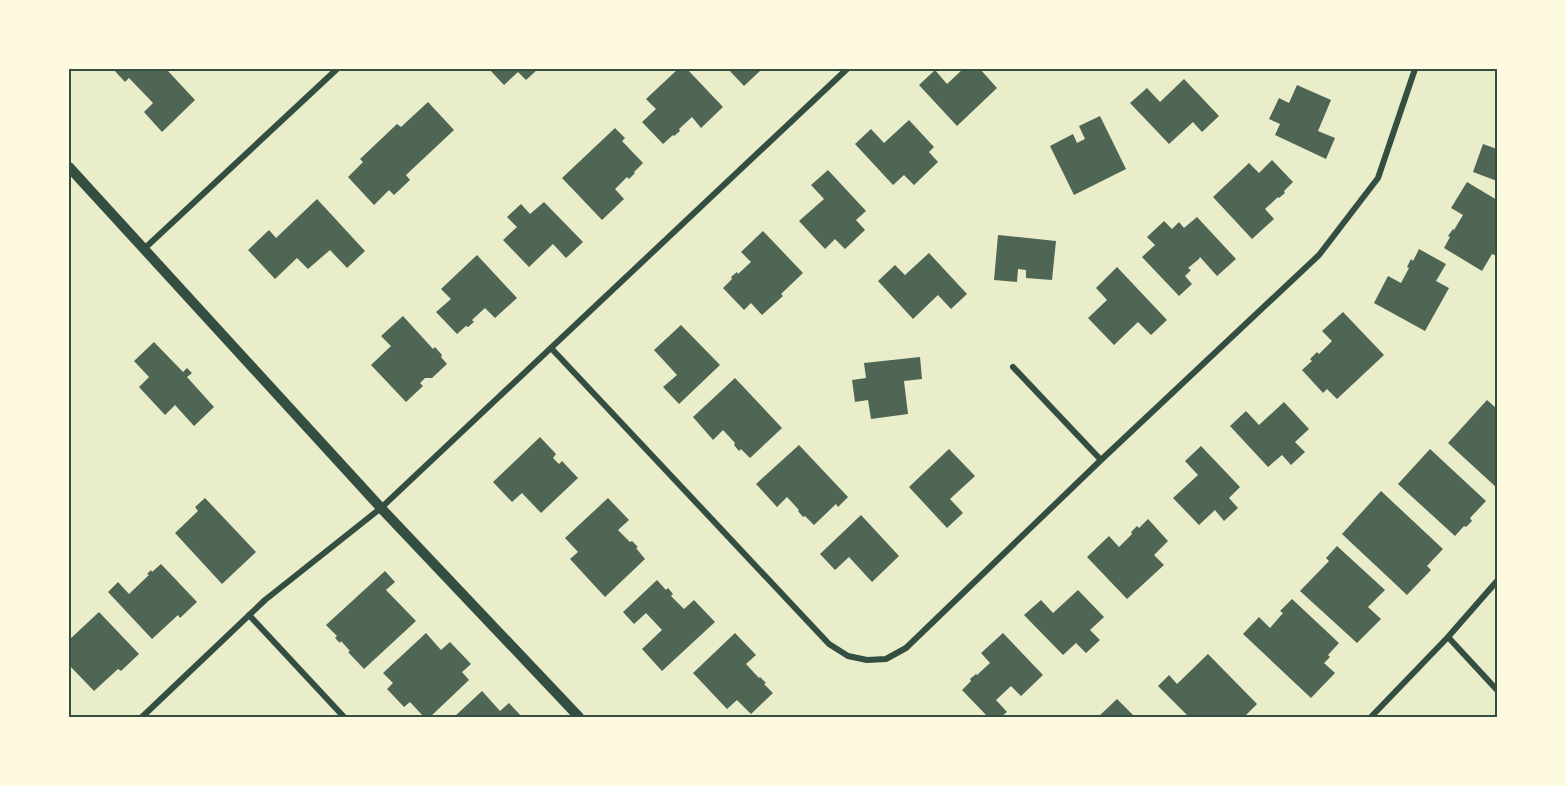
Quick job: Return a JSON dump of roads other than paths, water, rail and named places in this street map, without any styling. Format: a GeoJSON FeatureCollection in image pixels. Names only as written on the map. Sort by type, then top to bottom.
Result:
{"type":"FeatureCollection","features":[{"type":"Feature","properties":{"kind":"street"},"geometry":{"type":"LineString","coordinates":[[144,249],[337,69]]}},
{"type":"Feature","properties":{"kind":"street"},"geometry":{"type":"LineString","coordinates":[[142,717],[265,600],[381,508],[847,69]]}},
{"type":"Feature","properties":{"kind":"street"},"geometry":{"type":"LineString","coordinates":[[551,348],[828,644],[848,656],[867,660],[886,659],[906,648],[1101,460],[1320,255],[1378,178],[1415,69]]}},
{"type":"Feature","properties":{"kind":"street"},"geometry":{"type":"LineString","coordinates":[[69,167],[381,508],[579,717]]}},
{"type":"Feature","properties":{"kind":"street"},"geometry":{"type":"LineString","coordinates":[[1013,367],[1101,460]]}},
{"type":"Feature","properties":{"kind":"street"},"geometry":{"type":"LineString","coordinates":[[1371,717],[1448,637],[1497,581]]}},
{"type":"Feature","properties":{"kind":"street"},"geometry":{"type":"LineString","coordinates":[[249,615],[344,717]]}},
{"type":"Feature","properties":{"kind":"street"},"geometry":{"type":"LineString","coordinates":[[1448,637],[1497,690]]}}]}
